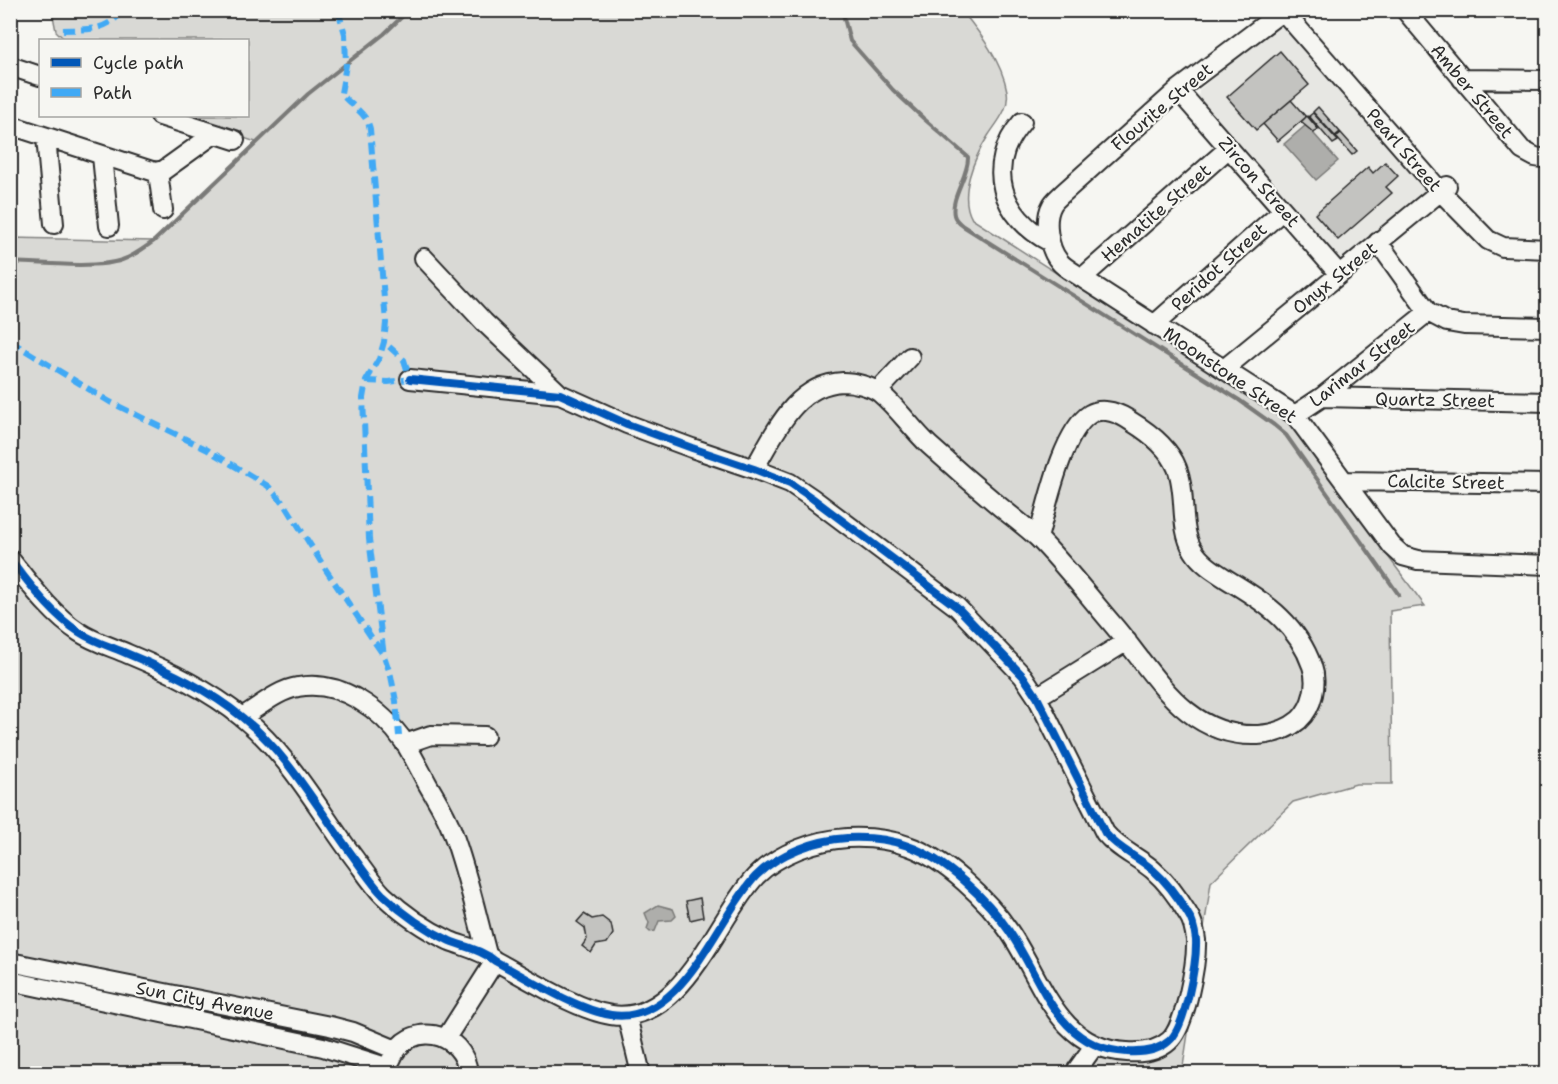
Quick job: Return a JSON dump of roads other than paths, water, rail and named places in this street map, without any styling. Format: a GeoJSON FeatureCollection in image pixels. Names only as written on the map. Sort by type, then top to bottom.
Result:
{"type":"FeatureCollection","features":[{"type":"Feature","properties":{"kind":"street","name":"Amber Street"},"geometry":{"type":"LineString","coordinates":[[1405,10],[1522,150],[1535,157],[1548,159]]}},
{"type":"Feature","properties":{"kind":"street","name":"Flourite Street"},"geometry":{"type":"LineString","coordinates":[[1049,214],[1052,205],[1062,194],[1178,90],[1286,11]]}},
{"type":"Feature","properties":{"kind":"street","name":"Pearl Street"},"geometry":{"type":"LineString","coordinates":[[1286,11],[1488,240],[1503,247],[1548,249]]}},
{"type":"Feature","properties":{"kind":"street"},"geometry":{"type":"LineString","coordinates":[[10,66],[39,76]]}},
{"type":"Feature","properties":{"kind":"street"},"geometry":{"type":"LineString","coordinates":[[1462,79],[1548,80]]}},
{"type":"Feature","properties":{"kind":"street","name":"Zircon Street"},"geometry":{"type":"LineString","coordinates":[[1178,90],[1339,274]]}},
{"type":"Feature","properties":{"kind":"street"},"geometry":{"type":"LineString","coordinates":[[163,117],[235,140]]}},
{"type":"Feature","properties":{"kind":"street"},"geometry":{"type":"LineString","coordinates":[[1022,122],[1005,146],[1001,161],[1002,186],[1021,221],[1034,233],[1050,242]]}},
{"type":"Feature","properties":{"kind":"street"},"geometry":{"type":"LineString","coordinates":[[10,125],[152,172],[164,170],[214,134]]}},
{"type":"Feature","properties":{"kind":"street"},"geometry":{"type":"LineString","coordinates":[[46,137],[54,224]]}},
{"type":"Feature","properties":{"kind":"street","name":"Hematite Street"},"geometry":{"type":"LineString","coordinates":[[1082,278],[1229,148]]}},
{"type":"Feature","properties":{"kind":"street"},"geometry":{"type":"LineString","coordinates":[[102,156],[109,225]]}},
{"type":"Feature","properties":{"kind":"street"},"geometry":{"type":"LineString","coordinates":[[158,172],[163,210]]}},
{"type":"Feature","properties":{"kind":"street","name":"Pearl Street"},"geometry":{"type":"LineString","coordinates":[[1443,189],[1494,231],[1505,236],[1548,238]]}},
{"type":"Feature","properties":{"kind":"street","name":"Onyx Street"},"geometry":{"type":"LineString","coordinates":[[1224,369],[1443,189]]}},
{"type":"Feature","properties":{"kind":"street","name":"Peridot Street"},"geometry":{"type":"LineString","coordinates":[[1154,325],[1283,210]]}},
{"type":"Feature","properties":{"kind":"street","name":"Moonstone Street"},"geometry":{"type":"LineString","coordinates":[[1049,214],[1050,242],[1060,263],[1296,415],[1397,552],[1410,559],[1548,565]]}},
{"type":"Feature","properties":{"kind":"street"},"geometry":{"type":"LineString","coordinates":[[1378,242],[1428,312],[1447,322],[1464,325],[1548,327]]}},
{"type":"Feature","properties":{"kind":"street"},"geometry":{"type":"LineString","coordinates":[[424,258],[483,322],[560,394]]}},
{"type":"Feature","properties":{"kind":"street","name":"Larimar Street"},"geometry":{"type":"LineString","coordinates":[[1296,415],[1322,397],[1428,312]]}},
{"type":"Feature","properties":{"kind":"street"},"geometry":{"type":"LineString","coordinates":[[878,391],[910,357]]}},
{"type":"Feature","properties":{"kind":"street"},"geometry":{"type":"LineString","coordinates":[[10,559],[57,613],[81,633],[201,688],[242,717],[283,757],[382,894],[428,930],[491,958],[578,1005],[610,1015],[627,1016],[658,1004],[680,985],[744,890],[759,874],[798,849],[846,838],[869,838],[910,846],[932,857],[980,896],[1008,929],[1053,1008],[1066,1023],[1094,1046],[1116,1052],[1137,1053],[1155,1049],[1168,1042],[1176,1033],[1185,1009],[1195,956],[1196,936],[1190,918],[1179,900],[1154,871],[1113,842],[1105,833],[1038,697],[1023,676],[957,608],[790,483],[627,424],[560,394],[410,379]]}},
{"type":"Feature","properties":{"kind":"street"},"geometry":{"type":"LineString","coordinates":[[754,469],[787,413],[806,394],[842,382],[858,384],[878,391],[927,443],[1038,538],[1127,641],[1179,706],[1201,723],[1228,733],[1246,736],[1267,735],[1287,729],[1302,717],[1313,696],[1315,677],[1312,664],[1296,632],[1269,607],[1213,570],[1192,549],[1187,533],[1177,469],[1168,452],[1148,432],[1128,419],[1107,411],[1092,412],[1075,429],[1064,450],[1038,538]]}},
{"type":"Feature","properties":{"kind":"street","name":"Quartz Street"},"geometry":{"type":"LineString","coordinates":[[1322,397],[1548,402]]}},
{"type":"Feature","properties":{"kind":"street","name":"Calcite Street"},"geometry":{"type":"LineString","coordinates":[[1344,481],[1548,484]]}},
{"type":"Feature","properties":{"kind":"street"},"geometry":{"type":"LineString","coordinates":[[1038,697],[1127,641]]}},
{"type":"Feature","properties":{"kind":"street"},"geometry":{"type":"LineString","coordinates":[[242,717],[295,687],[328,686],[346,693],[372,709],[405,744],[451,828],[491,958],[446,1038]]}},
{"type":"Feature","properties":{"kind":"street"},"geometry":{"type":"LineString","coordinates":[[405,744],[431,735],[485,736]]}},
{"type":"Feature","properties":{"kind":"street","name":"Sun City Avenue"},"geometry":{"type":"LineString","coordinates":[[10,962],[330,1026],[353,1032],[396,1050]]}},
{"type":"Feature","properties":{"kind":"street"},"geometry":{"type":"LineString","coordinates":[[38,987],[41,968]]}},
{"type":"Feature","properties":{"kind":"street","name":"Sun City Avenue"},"geometry":{"type":"LineString","coordinates":[[10,981],[323,1047],[389,1071]]}},
{"type":"Feature","properties":{"kind":"street"},"geometry":{"type":"LineString","coordinates":[[627,1016],[641,1074]]}},
{"type":"Feature","properties":{"kind":"street"},"geometry":{"type":"LineString","coordinates":[[389,1071],[396,1050],[403,1043],[419,1035],[438,1035],[459,1048],[468,1074]]}},
{"type":"Feature","properties":{"kind":"street"},"geometry":{"type":"LineString","coordinates":[[1074,1074],[1094,1046]]}},
{"type":"Feature","properties":{"kind":"waterway"},"geometry":{"type":"LineString","coordinates":[[10,262],[68,265],[111,263],[139,252],[154,241],[308,94],[384,34],[409,10]]}},
{"type":"Feature","properties":{"kind":"waterway"},"geometry":{"type":"LineString","coordinates":[[842,10],[850,41],[893,90],[968,157],[966,171],[953,208],[957,221],[1239,400],[1286,435],[1399,595]]}}]}
